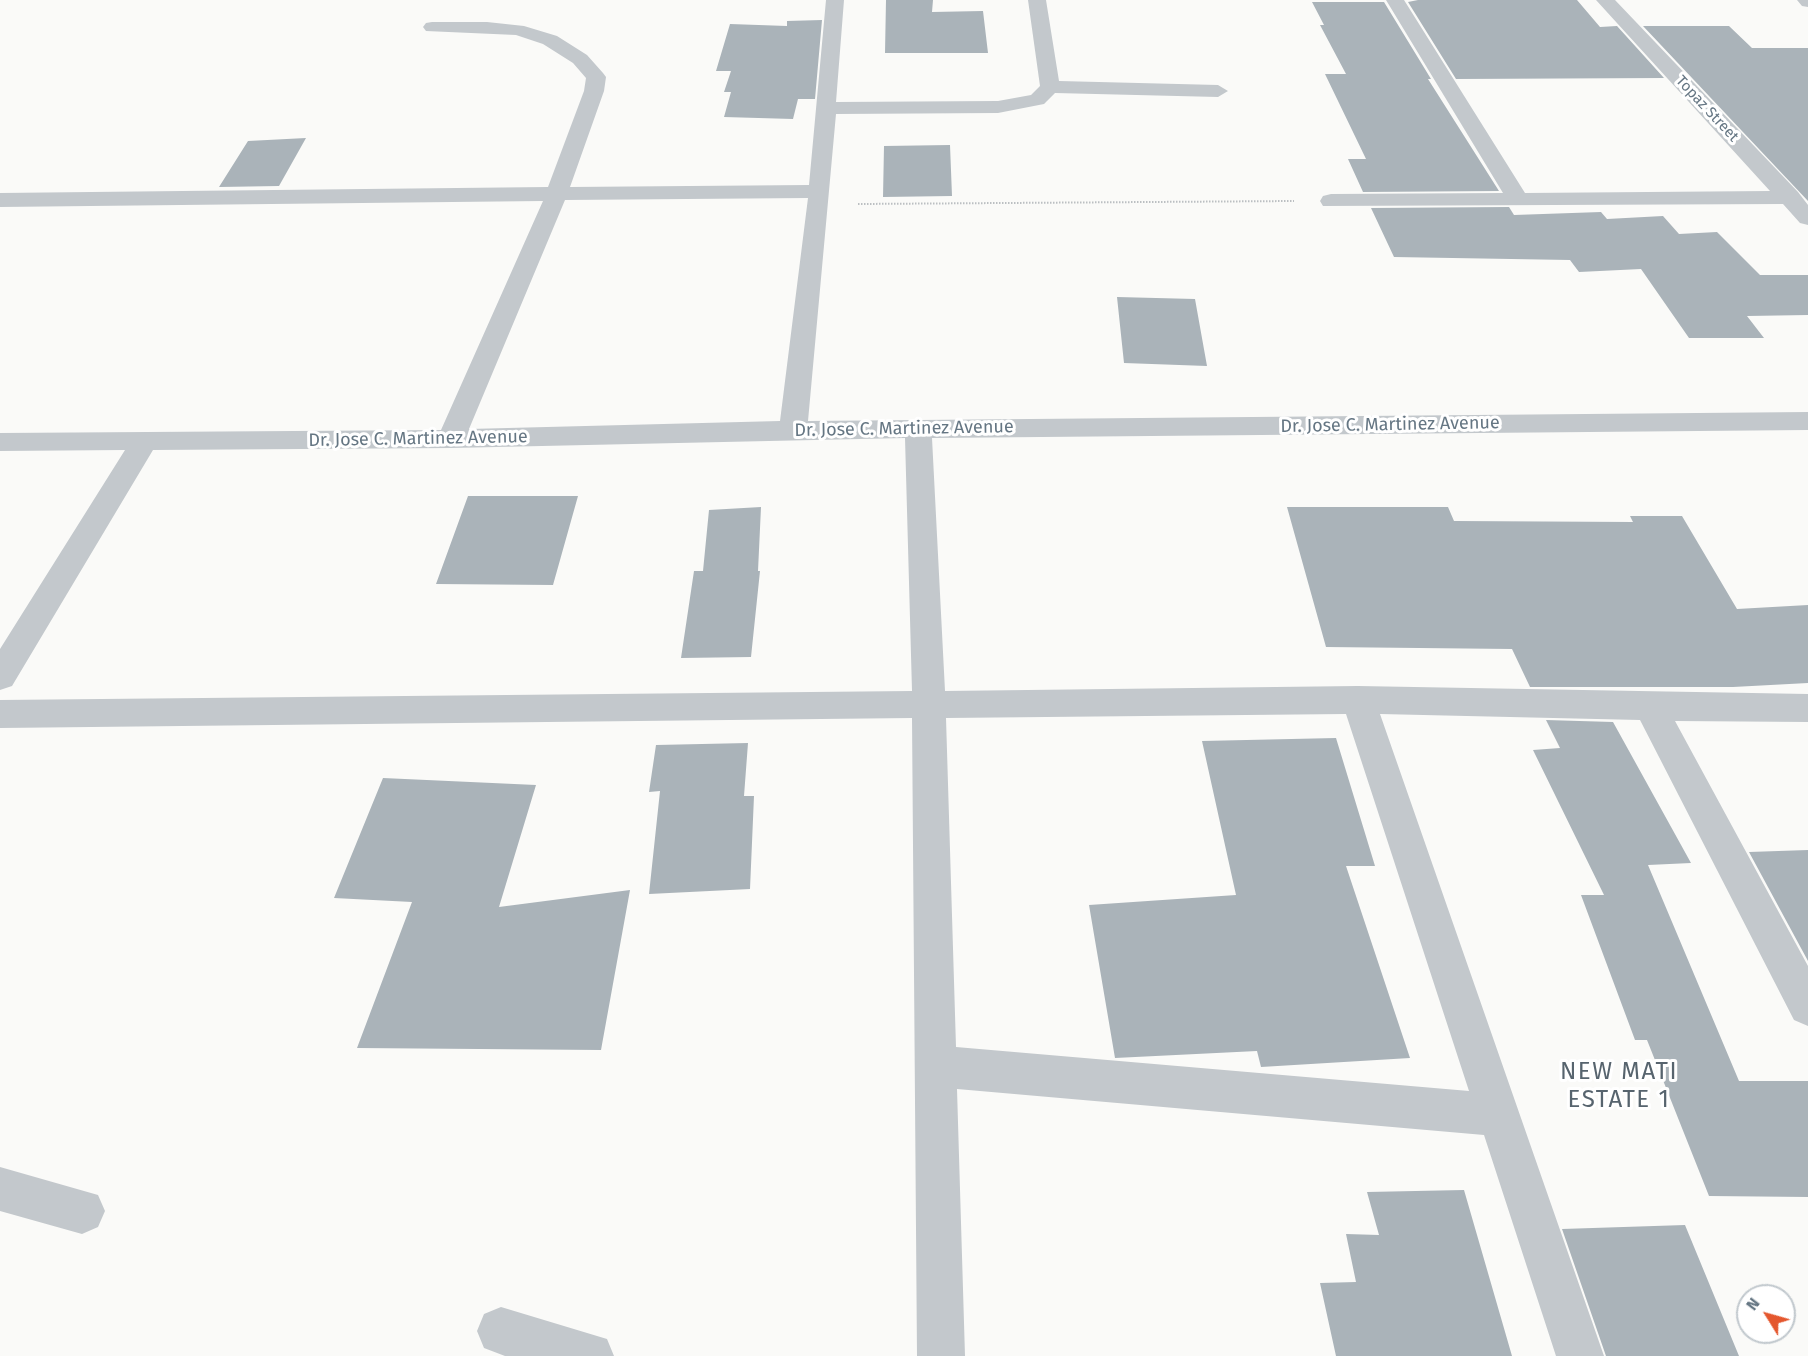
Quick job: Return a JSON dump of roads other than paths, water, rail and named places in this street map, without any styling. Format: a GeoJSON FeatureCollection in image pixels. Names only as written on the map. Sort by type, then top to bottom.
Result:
{"type":"FeatureCollection","features":[{"type":"Feature","properties":{"kind":"street"},"geometry":{"type":"LineString","coordinates":[[793,430],[818,198],[835,0]]}},
{"type":"Feature","properties":{"kind":"street"},"geometry":{"type":"LineString","coordinates":[[1037,0],[1050,87]]}},
{"type":"Feature","properties":{"kind":"street"},"geometry":{"type":"LineString","coordinates":[[1395,0],[1518,199]]}},
{"type":"Feature","properties":{"kind":"street","name":"Topaz Street"},"geometry":{"type":"LineString","coordinates":[[1605,0],[1808,218]]}},
{"type":"Feature","properties":{"kind":"street"},"geometry":{"type":"LineString","coordinates":[[432,27],[487,27],[518,30],[550,40],[580,59],[596,77],[594,90],[557,194],[452,439]]}},
{"type":"Feature","properties":{"kind":"street"},"geometry":{"type":"LineString","coordinates":[[825,108],[1022,105],[1037,100],[1050,87],[1218,90]]}},
{"type":"Feature","properties":{"kind":"street"},"geometry":{"type":"LineString","coordinates":[[0,200],[557,194],[818,198]]}},
{"type":"Feature","properties":{"kind":"street"},"geometry":{"type":"LineString","coordinates":[[1331,201],[1790,197]]}},
{"type":"Feature","properties":{"kind":"street","name":"Dr. Jose C. Martinez Avenue"},"geometry":{"type":"LineString","coordinates":[[0,442],[144,443],[452,439],[793,430],[1808,421]]}},
{"type":"Feature","properties":{"kind":"street"},"geometry":{"type":"LineString","coordinates":[[918,429],[929,704],[941,1356]]}},
{"type":"Feature","properties":{"kind":"street"},"geometry":{"type":"LineString","coordinates":[[0,677],[144,443]]}},
{"type":"Feature","properties":{"kind":"street"},"geometry":{"type":"LineString","coordinates":[[1358,700],[1580,1356]]}},
{"type":"Feature","properties":{"kind":"street"},"geometry":{"type":"LineString","coordinates":[[0,714],[1358,700],[1650,707],[1808,708]]}},
{"type":"Feature","properties":{"kind":"street"},"geometry":{"type":"LineString","coordinates":[[1650,707],[1808,1006]]}},
{"type":"Feature","properties":{"kind":"street"},"geometry":{"type":"LineString","coordinates":[[935,1066],[1497,1115]]}},
{"type":"Feature","properties":{"kind":"street"},"geometry":{"type":"LineString","coordinates":[[0,1189],[82,1211]]}},
{"type":"Feature","properties":{"kind":"street"},"geometry":{"type":"LineString","coordinates":[[501,1331],[590,1356]]}},
{"type":"Feature","properties":{"kind":"district","name":"NEW MATI ESTATE 1"},"geometry":{"type":"Point","coordinates":[1619,1086]}}]}
